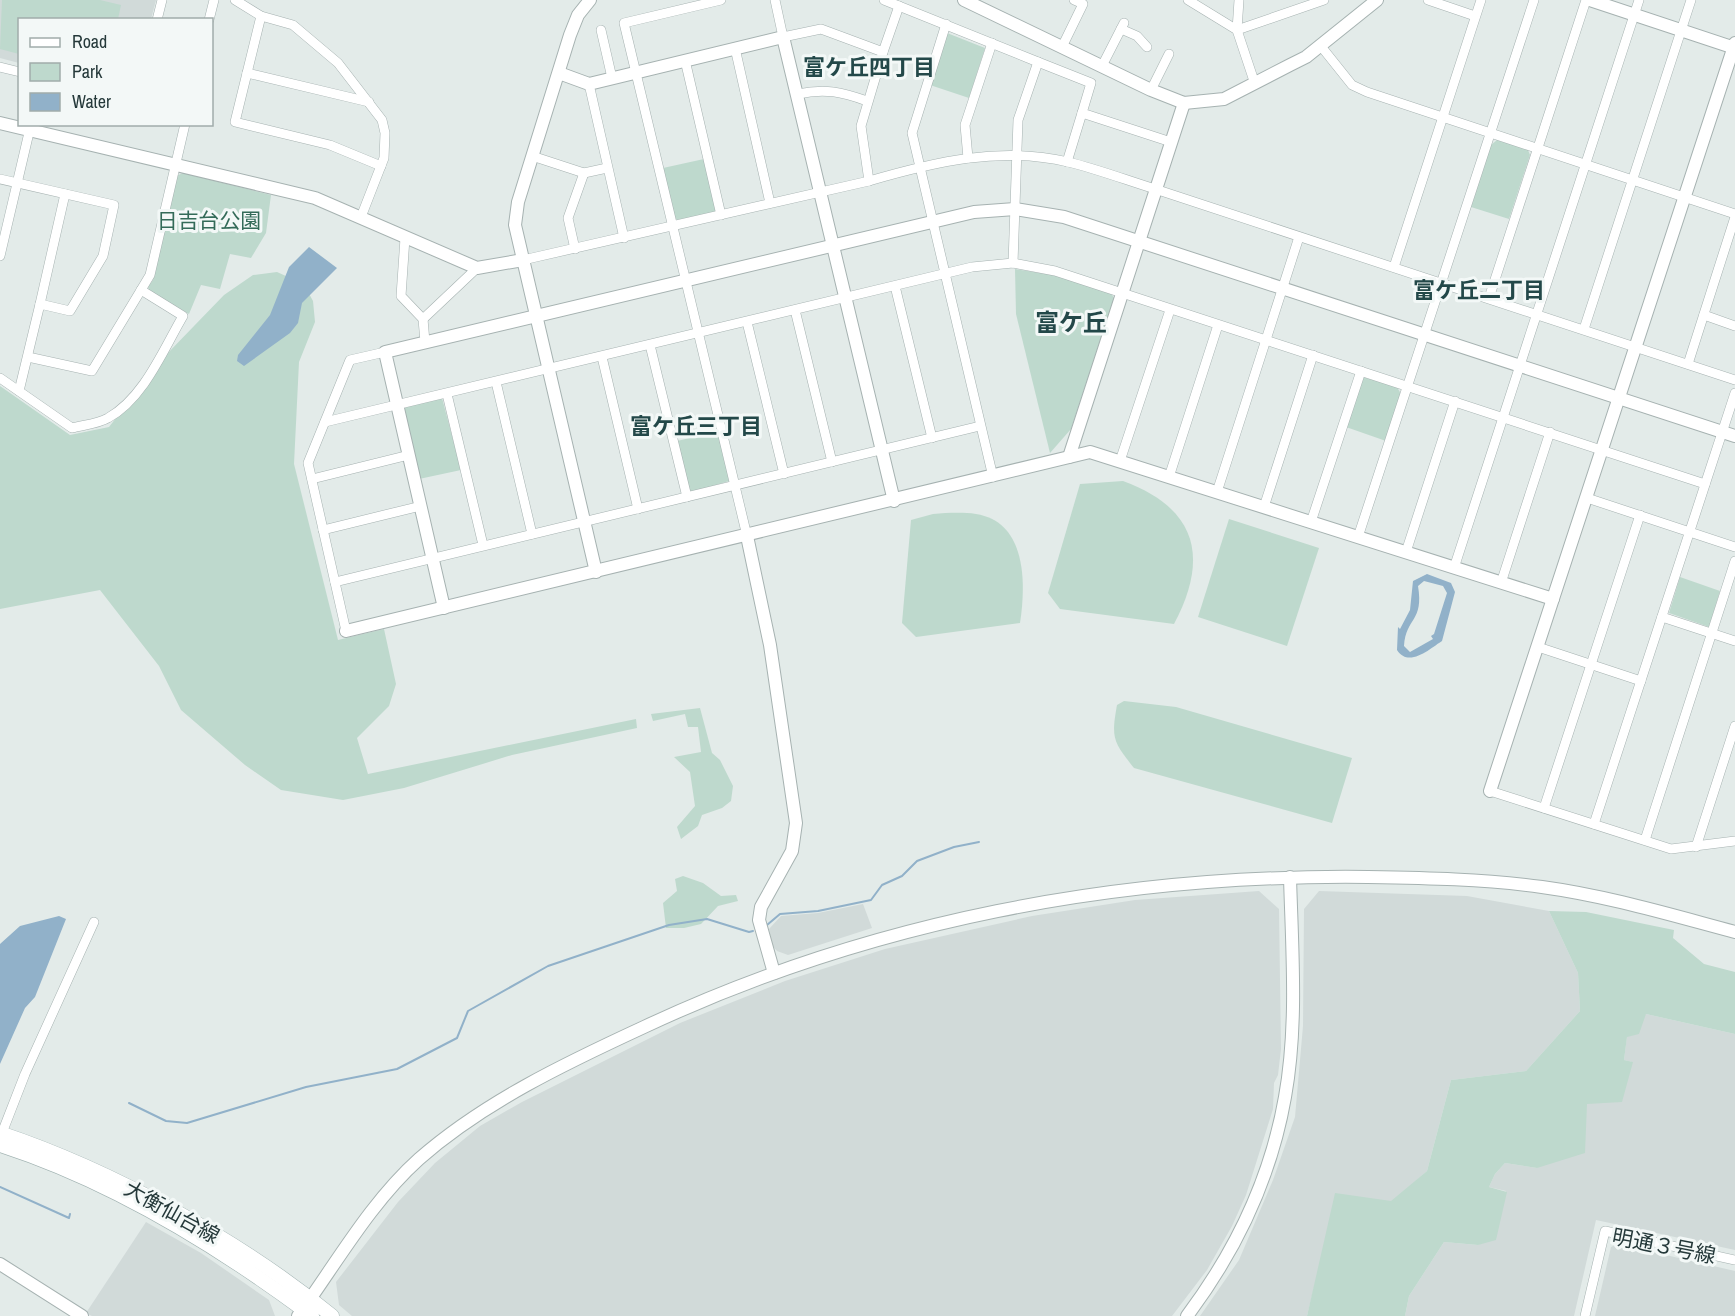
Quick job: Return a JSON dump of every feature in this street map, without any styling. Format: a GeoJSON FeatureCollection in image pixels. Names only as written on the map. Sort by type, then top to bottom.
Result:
{"type":"FeatureCollection","features":[{"type":"Feature","properties":{"kind":"main road","name":"大衡仙台線"},"geometry":{"type":"LineString","coordinates":[[1,1137],[102,1173],[224,1240],[306,1310],[332,1316]]}},
{"type":"Feature","properties":{"kind":"street"},"geometry":{"type":"LineString","coordinates":[[158,18],[162,0]]}},
{"type":"Feature","properties":{"kind":"street"},"geometry":{"type":"LineString","coordinates":[[210,18],[214,0]]}},
{"type":"Feature","properties":{"kind":"street"},"geometry":{"type":"LineString","coordinates":[[235,0],[261,16],[293,25],[338,63],[382,120],[385,133],[381,166],[361,217]]}},
{"type":"Feature","properties":{"kind":"street"},"geometry":{"type":"LineString","coordinates":[[590,0],[574,25],[532,156],[516,218],[523,260],[596,572]]}},
{"type":"Feature","properties":{"kind":"street"},"geometry":{"type":"LineString","coordinates":[[721,0],[624,23],[736,485],[770,645],[796,823],[792,851],[761,907],[759,920],[774,973]]}},
{"type":"Feature","properties":{"kind":"street"},"geometry":{"type":"LineString","coordinates":[[775,0],[894,501]]}},
{"type":"Feature","properties":{"kind":"street"},"geometry":{"type":"LineString","coordinates":[[884,0],[1091,83],[1067,162]]}},
{"type":"Feature","properties":{"kind":"street"},"geometry":{"type":"LineString","coordinates":[[964,0],[1151,90],[1184,103],[1224,99],[1306,57],[1377,0]]}},
{"type":"Feature","properties":{"kind":"street"},"geometry":{"type":"LineString","coordinates":[[1062,47],[1083,4],[1074,0]]}},
{"type":"Feature","properties":{"kind":"street"},"geometry":{"type":"LineString","coordinates":[[1188,0],[1237,30]]}},
{"type":"Feature","properties":{"kind":"street"},"geometry":{"type":"LineString","coordinates":[[1239,0],[1237,30],[1254,84]]}},
{"type":"Feature","properties":{"kind":"street"},"geometry":{"type":"LineString","coordinates":[[1237,30],[1324,0]]}},
{"type":"Feature","properties":{"kind":"street"},"geometry":{"type":"LineString","coordinates":[[1428,0],[1475,16]]}},
{"type":"Feature","properties":{"kind":"street"},"geometry":{"type":"LineString","coordinates":[[1394,267],[1481,0]]}},
{"type":"Feature","properties":{"kind":"street"},"geometry":{"type":"LineString","coordinates":[[1358,537],[1534,0]]}},
{"type":"Feature","properties":{"kind":"street"},"geometry":{"type":"LineString","coordinates":[[1489,298],[1586,0]]}},
{"type":"Feature","properties":{"kind":"street"},"geometry":{"type":"LineString","coordinates":[[1590,0],[1735,46],[1490,791],[1671,849],[1735,841]]}},
{"type":"Feature","properties":{"kind":"street"},"geometry":{"type":"LineString","coordinates":[[1454,568],[1639,0]]}},
{"type":"Feature","properties":{"kind":"street"},"geometry":{"type":"LineString","coordinates":[[1584,328],[1691,0]]}},
{"type":"Feature","properties":{"kind":"street"},"geometry":{"type":"LineString","coordinates":[[869,181],[861,126],[867,100],[899,6]]}},
{"type":"Feature","properties":{"kind":"street"},"geometry":{"type":"LineString","coordinates":[[261,16],[236,122],[330,144],[381,166]]}},
{"type":"Feature","properties":{"kind":"street"},"geometry":{"type":"LineString","coordinates":[[946,24],[912,133],[993,477]]}},
{"type":"Feature","properties":{"kind":"street"},"geometry":{"type":"LineString","coordinates":[[1102,66],[1122,26],[1137,36],[1147,47]]}},
{"type":"Feature","properties":{"kind":"street"},"geometry":{"type":"LineString","coordinates":[[559,73],[589,84],[821,29],[883,52]]}},
{"type":"Feature","properties":{"kind":"street"},"geometry":{"type":"LineString","coordinates":[[601,30],[612,78]]}},
{"type":"Feature","properties":{"kind":"street"},"geometry":{"type":"LineString","coordinates":[[968,158],[965,125],[992,43]]}},
{"type":"Feature","properties":{"kind":"street"},"geometry":{"type":"LineString","coordinates":[[1320,45],[1352,85],[1735,215],[1688,364]]}},
{"type":"Feature","properties":{"kind":"street"},"geometry":{"type":"LineString","coordinates":[[735,48],[770,203]]}},
{"type":"Feature","properties":{"kind":"street"},"geometry":{"type":"LineString","coordinates":[[1151,90],[1169,54]]}},
{"type":"Feature","properties":{"kind":"street"},"geometry":{"type":"LineString","coordinates":[[685,60],[721,215]]}},
{"type":"Feature","properties":{"kind":"street"},"geometry":{"type":"LineString","coordinates":[[1013,263],[1018,120],[1038,62]]}},
{"type":"Feature","properties":{"kind":"street"},"geometry":{"type":"LineString","coordinates":[[0,67],[18,72]]}},
{"type":"Feature","properties":{"kind":"street"},"geometry":{"type":"LineString","coordinates":[[247,73],[369,102]]}},
{"type":"Feature","properties":{"kind":"street"},"geometry":{"type":"LineString","coordinates":[[589,84],[624,238]]}},
{"type":"Feature","properties":{"kind":"street"},"geometry":{"type":"LineString","coordinates":[[798,94],[819,89],[836,90],[867,100]]}},
{"type":"Feature","properties":{"kind":"street"},"geometry":{"type":"LineString","coordinates":[[1068,456],[1184,103]]}},
{"type":"Feature","properties":{"kind":"street"},"geometry":{"type":"LineString","coordinates":[[1082,113],[1171,142]]}},
{"type":"Feature","properties":{"kind":"street"},"geometry":{"type":"LineString","coordinates":[[0,123],[18,125]]}},
{"type":"Feature","properties":{"kind":"street"},"geometry":{"type":"LineString","coordinates":[[28,357],[92,371],[150,275],[185,126]]}},
{"type":"Feature","properties":{"kind":"street"},"geometry":{"type":"LineString","coordinates":[[0,256],[30,127],[315,198],[477,268],[624,238],[869,181],[919,167],[968,158],[1018,155],[1067,162],[1155,189],[1584,328],[1735,380]]}},
{"type":"Feature","properties":{"kind":"street"},"geometry":{"type":"LineString","coordinates":[[532,156],[584,173],[607,168]]}},
{"type":"Feature","properties":{"kind":"street"},"geometry":{"type":"LineString","coordinates":[[575,249],[568,218],[584,173]]}},
{"type":"Feature","properties":{"kind":"street"},"geometry":{"type":"LineString","coordinates":[[0,179],[114,205],[103,256],[70,311],[40,304]]}},
{"type":"Feature","properties":{"kind":"street"},"geometry":{"type":"LineString","coordinates":[[19,391],[65,194]]}},
{"type":"Feature","properties":{"kind":"street"},"geometry":{"type":"LineString","coordinates":[[1553,599],[1090,452],[346,631],[308,463],[350,360],[932,220],[974,212],[1015,209],[1064,217],[1729,434]]}},
{"type":"Feature","properties":{"kind":"street"},"geometry":{"type":"LineString","coordinates":[[1217,492],[1299,237]]}},
{"type":"Feature","properties":{"kind":"street"},"geometry":{"type":"LineString","coordinates":[[405,238],[401,296],[423,319],[425,342]]}},
{"type":"Feature","properties":{"kind":"street"},"geometry":{"type":"LineString","coordinates":[[325,422],[972,267],[1013,263],[1055,271],[1705,484]]}},
{"type":"Feature","properties":{"kind":"street"},"geometry":{"type":"LineString","coordinates":[[423,319],[477,268]]}},
{"type":"Feature","properties":{"kind":"street"},"geometry":{"type":"LineString","coordinates":[[895,286],[932,438]]}},
{"type":"Feature","properties":{"kind":"street"},"geometry":{"type":"LineString","coordinates":[[0,378],[72,428],[107,419],[127,403],[148,376],[183,316],[141,290]]}},
{"type":"Feature","properties":{"kind":"street"},"geometry":{"type":"LineString","coordinates":[[795,310],[832,462]]}},
{"type":"Feature","properties":{"kind":"street"},"geometry":{"type":"LineString","coordinates":[[1120,461],[1170,310]]}},
{"type":"Feature","properties":{"kind":"street"},"geometry":{"type":"LineString","coordinates":[[1704,315],[1735,326]]}},
{"type":"Feature","properties":{"kind":"street"},"geometry":{"type":"LineString","coordinates":[[747,322],[784,474]]}},
{"type":"Feature","properties":{"kind":"street"},"geometry":{"type":"LineString","coordinates":[[1168,477],[1218,325]]}},
{"type":"Feature","properties":{"kind":"street"},"geometry":{"type":"LineString","coordinates":[[650,345],[687,497]]}},
{"type":"Feature","properties":{"kind":"street"},"geometry":{"type":"LineString","coordinates":[[385,352],[444,608]]}},
{"type":"Feature","properties":{"kind":"street"},"geometry":{"type":"LineString","coordinates":[[1264,507],[1312,356]]}},
{"type":"Feature","properties":{"kind":"street"},"geometry":{"type":"LineString","coordinates":[[602,357],[638,509]]}},
{"type":"Feature","properties":{"kind":"street"},"geometry":{"type":"LineString","coordinates":[[1311,522],[1360,371]]}},
{"type":"Feature","properties":{"kind":"street"},"geometry":{"type":"LineString","coordinates":[[496,382],[532,534]]}},
{"type":"Feature","properties":{"kind":"street"},"geometry":{"type":"LineString","coordinates":[[1594,824],[1705,484],[1729,434],[1735,393]]}},
{"type":"Feature","properties":{"kind":"street"},"geometry":{"type":"LineString","coordinates":[[447,394],[483,545]]}},
{"type":"Feature","properties":{"kind":"street"},"geometry":{"type":"LineString","coordinates":[[1406,552],[1455,401]]}},
{"type":"Feature","properties":{"kind":"street"},"geometry":{"type":"LineString","coordinates":[[336,582],[980,426]]}},
{"type":"Feature","properties":{"kind":"street"},"geometry":{"type":"LineString","coordinates":[[1502,583],[1550,432]]}},
{"type":"Feature","properties":{"kind":"street"},"geometry":{"type":"LineString","coordinates":[[312,479],[409,455]]}},
{"type":"Feature","properties":{"kind":"street"},"geometry":{"type":"LineString","coordinates":[[1587,498],[1735,547]]}},
{"type":"Feature","properties":{"kind":"street"},"geometry":{"type":"LineString","coordinates":[[323,530],[421,506]]}},
{"type":"Feature","properties":{"kind":"street"},"geometry":{"type":"LineString","coordinates":[[1544,808],[1640,515]]}},
{"type":"Feature","properties":{"kind":"street"},"geometry":{"type":"LineString","coordinates":[[1645,840],[1735,561]]}},
{"type":"Feature","properties":{"kind":"street"},"geometry":{"type":"LineString","coordinates":[[1662,617],[1735,641]]}},
{"type":"Feature","properties":{"kind":"street"},"geometry":{"type":"LineString","coordinates":[[1538,647],[1641,681]]}},
{"type":"Feature","properties":{"kind":"street"},"geometry":{"type":"LineString","coordinates":[[1696,846],[1735,726]]}},
{"type":"Feature","properties":{"kind":"street"},"geometry":{"type":"LineString","coordinates":[[1186,1316],[1223,1263],[1242,1229],[1261,1185],[1285,1098],[1292,1027],[1290,877]]}},
{"type":"Feature","properties":{"kind":"street"},"geometry":{"type":"LineString","coordinates":[[306,1310],[403,1175],[467,1121],[587,1053],[674,1012],[774,973],[936,923],[1019,905],[1137,887],[1201,881],[1290,877],[1447,879],[1541,887],[1617,900],[1735,932]]}},
{"type":"Feature","properties":{"kind":"street"},"geometry":{"type":"LineString","coordinates":[[1,1137],[25,1074],[94,922]]}},
{"type":"Feature","properties":{"kind":"street","name":"明通３号線"},"geometry":{"type":"LineString","coordinates":[[1585,1316],[1605,1231],[1735,1260]]}},
{"type":"Feature","properties":{"kind":"street"},"geometry":{"type":"LineString","coordinates":[[0,1264],[82,1316]]}},
{"type":"Feature","properties":{"kind":"shaded area"},"geometry":{"type":"Polygon","coordinates":[[[0,0],[156,0],[151,18],[18,18],[18,63],[0,58],[0,0]]]}},
{"type":"Feature","properties":{"kind":"shaded area"},"geometry":{"type":"Polygon","coordinates":[[[1259,891],[1279,909],[1281,1049],[1278,1075],[1274,1083],[1273,1109],[1246,1195],[1232,1226],[1207,1270],[1172,1316],[352,1316],[339,1305],[336,1282],[398,1202],[435,1163],[480,1126],[522,1102],[680,1023],[785,981],[885,949],[1032,916],[1135,900],[1259,891]]]}},
{"type":"Feature","properties":{"kind":"shaded area"},"geometry":{"type":"Polygon","coordinates":[[[1319,891],[1467,896],[1549,911],[1578,973],[1580,1011],[1526,1071],[1451,1080],[1427,1171],[1319,1268],[1307,1316],[1200,1316],[1239,1260],[1273,1180],[1295,1117],[1303,1026],[1304,909],[1319,891]]]}},
{"type":"Feature","properties":{"kind":"shaded area"},"geometry":{"type":"Polygon","coordinates":[[[863,904],[872,928],[788,955],[777,951],[772,945],[769,929],[781,916],[818,913],[863,904]]]}},
{"type":"Feature","properties":{"kind":"shaded area"},"geometry":{"type":"Polygon","coordinates":[[[1646,1014],[1735,1034],[1735,1250],[1596,1220],[1574,1316],[1405,1316],[1409,1296],[1444,1242],[1478,1245],[1506,1191],[1489,1187],[1495,1174],[1505,1163],[1537,1168],[1587,1103],[1632,1062],[1624,1060],[1627,1036],[1646,1014]]]}},
{"type":"Feature","properties":{"kind":"shaded area"},"geometry":{"type":"Polygon","coordinates":[[[146,1222],[201,1253],[269,1300],[275,1316],[92,1316],[86,1313],[146,1222]]]}},
{"type":"Feature","properties":{"kind":"shaded area"},"geometry":{"type":"Polygon","coordinates":[[[1618,1244],[1735,1271],[1735,1316],[1595,1316],[1611,1247],[1618,1244]]]}},
{"type":"Feature","properties":{"kind":"green space"},"geometry":{"type":"Polygon","coordinates":[[[2,0],[100,0],[121,5],[118,18],[18,18],[18,54],[0,49],[2,0]]]}},
{"type":"Feature","properties":{"kind":"green space"},"geometry":{"type":"Polygon","coordinates":[[[947,33],[985,48],[969,98],[930,85],[947,33]]]}},
{"type":"Feature","properties":{"kind":"green space"},"geometry":{"type":"Polygon","coordinates":[[[1497,140],[1528,150],[1530,155],[1509,219],[1471,207],[1491,145],[1497,140]]]}},
{"type":"Feature","properties":{"kind":"green space"},"geometry":{"type":"Polygon","coordinates":[[[704,159],[717,209],[714,214],[679,221],[673,217],[663,168],[704,159]]]}},
{"type":"Feature","properties":{"kind":"green space","name":"日吉台公園"},"geometry":{"type":"Polygon","coordinates":[[[183,173],[271,195],[266,233],[251,258],[230,254],[220,289],[201,285],[189,314],[150,292],[148,287],[153,280],[176,176],[183,173]]]}},
{"type":"Feature","properties":{"kind":"green space"},"geometry":{"type":"Polygon","coordinates":[[[1015,269],[1054,275],[1111,293],[1114,298],[1071,429],[1050,453],[1016,314],[1015,269]]]}},
{"type":"Feature","properties":{"kind":"green space"},"geometry":{"type":"Polygon","coordinates":[[[277,272],[297,281],[307,290],[313,301],[315,322],[299,362],[294,464],[338,640],[384,629],[396,684],[389,706],[357,738],[368,774],[636,719],[637,728],[512,755],[404,788],[343,800],[281,790],[245,765],[181,710],[159,666],[100,590],[0,609],[0,386],[70,435],[109,427],[164,357],[224,295],[253,275],[277,272]]]}},
{"type":"Feature","properties":{"kind":"green space"},"geometry":{"type":"Polygon","coordinates":[[[1363,377],[1397,387],[1401,394],[1386,441],[1346,427],[1363,377]]]}},
{"type":"Feature","properties":{"kind":"green space"},"geometry":{"type":"Polygon","coordinates":[[[442,398],[461,470],[419,479],[403,410],[407,406],[442,398]]]}},
{"type":"Feature","properties":{"kind":"green space"},"geometry":{"type":"Polygon","coordinates":[[[720,431],[729,481],[693,492],[688,489],[677,441],[720,431]]]}},
{"type":"Feature","properties":{"kind":"green space"},"geometry":{"type":"Polygon","coordinates":[[[1123,481],[1148,492],[1167,505],[1181,520],[1189,537],[1193,556],[1191,577],[1185,599],[1174,624],[1060,609],[1048,593],[1080,484],[1123,481]]]}},
{"type":"Feature","properties":{"kind":"green space"},"geometry":{"type":"Polygon","coordinates":[[[933,514],[976,514],[993,519],[1005,529],[1014,542],[1022,573],[1020,623],[916,637],[902,623],[911,520],[933,514]]]}},
{"type":"Feature","properties":{"kind":"green space"},"geometry":{"type":"Polygon","coordinates":[[[1229,519],[1319,548],[1287,646],[1198,617],[1229,519]]]}},
{"type":"Feature","properties":{"kind":"green space"},"geometry":{"type":"Polygon","coordinates":[[[1680,577],[1720,591],[1709,627],[1669,613],[1680,577]]]}},
{"type":"Feature","properties":{"kind":"green space"},"geometry":{"type":"Polygon","coordinates":[[[1124,701],[1176,707],[1352,758],[1332,823],[1134,768],[1118,745],[1114,733],[1117,705],[1124,701]]]}},
{"type":"Feature","properties":{"kind":"green space"},"geometry":{"type":"Polygon","coordinates":[[[700,708],[712,753],[720,760],[733,786],[731,801],[722,808],[702,815],[698,826],[681,839],[677,827],[695,806],[690,772],[674,757],[701,752],[698,727],[688,727],[685,714],[653,721],[651,714],[700,708]]]}},
{"type":"Feature","properties":{"kind":"green space"},"geometry":{"type":"Polygon","coordinates":[[[683,876],[703,883],[721,896],[736,895],[738,901],[718,906],[701,924],[684,928],[666,928],[663,903],[677,891],[675,879],[683,876]]]}},
{"type":"Feature","properties":{"kind":"green space"},"geometry":{"type":"Polygon","coordinates":[[[1549,911],[1586,912],[1674,930],[1673,938],[1704,964],[1735,972],[1735,1034],[1646,1014],[1639,1034],[1627,1037],[1624,1060],[1633,1062],[1622,1102],[1587,1104],[1585,1153],[1537,1168],[1505,1163],[1495,1174],[1489,1187],[1507,1192],[1496,1240],[1478,1245],[1444,1242],[1409,1296],[1405,1316],[1307,1316],[1335,1193],[1391,1201],[1427,1171],[1451,1080],[1526,1071],[1580,1011],[1578,973],[1549,911]]]}},
{"type":"Feature","properties":{"kind":"water"},"geometry":{"type":"Polygon","coordinates":[[[309,247],[337,268],[302,303],[298,323],[290,333],[244,366],[237,361],[238,355],[270,315],[289,267],[309,247]]]}},
{"type":"Feature","properties":{"kind":"water"},"geometry":{"type":"Polygon","coordinates":[[[1427,574],[1451,583],[1455,592],[1442,641],[1420,655],[1408,657],[1397,650],[1398,627],[1400,629],[1410,610],[1413,581],[1427,574]],[[1424,581],[1418,586],[1419,606],[1405,637],[1404,646],[1410,652],[1433,639],[1431,636],[1434,634],[1447,593],[1443,586],[1424,581]]]}},
{"type":"Feature","properties":{"kind":"water"},"geometry":{"type":"Polygon","coordinates":[[[59,916],[66,919],[35,997],[25,1008],[0,1064],[0,944],[20,926],[59,916]]]}},
{"type":"Feature","properties":{"kind":"waterway"},"geometry":{"type":"LineString","coordinates":[[767,925],[780,914],[818,911],[871,900],[882,885],[902,876],[917,861],[954,847],[979,842]]}},
{"type":"Feature","properties":{"kind":"waterway"},"geometry":{"type":"LineString","coordinates":[[129,1103],[166,1121],[187,1123],[306,1087],[397,1069],[457,1038],[468,1011],[548,966],[669,925],[707,919],[749,932],[753,931]]}},
{"type":"Feature","properties":{"kind":"waterway"},"geometry":{"type":"LineString","coordinates":[[0,1187],[69,1218],[70,1214]]}},
{"type":"Feature","properties":{"kind":"district","name":"富ケ丘四丁目"},"geometry":{"type":"Point","coordinates":[869,67]}},
{"type":"Feature","properties":{"kind":"district","name":"富ケ丘二丁目"},"geometry":{"type":"Point","coordinates":[1479,290]}},
{"type":"Feature","properties":{"kind":"district","name":"富ケ丘"},"geometry":{"type":"Point","coordinates":[1071,322]}},
{"type":"Feature","properties":{"kind":"district","name":"富ケ丘三丁目"},"geometry":{"type":"Point","coordinates":[696,426]}}]}
